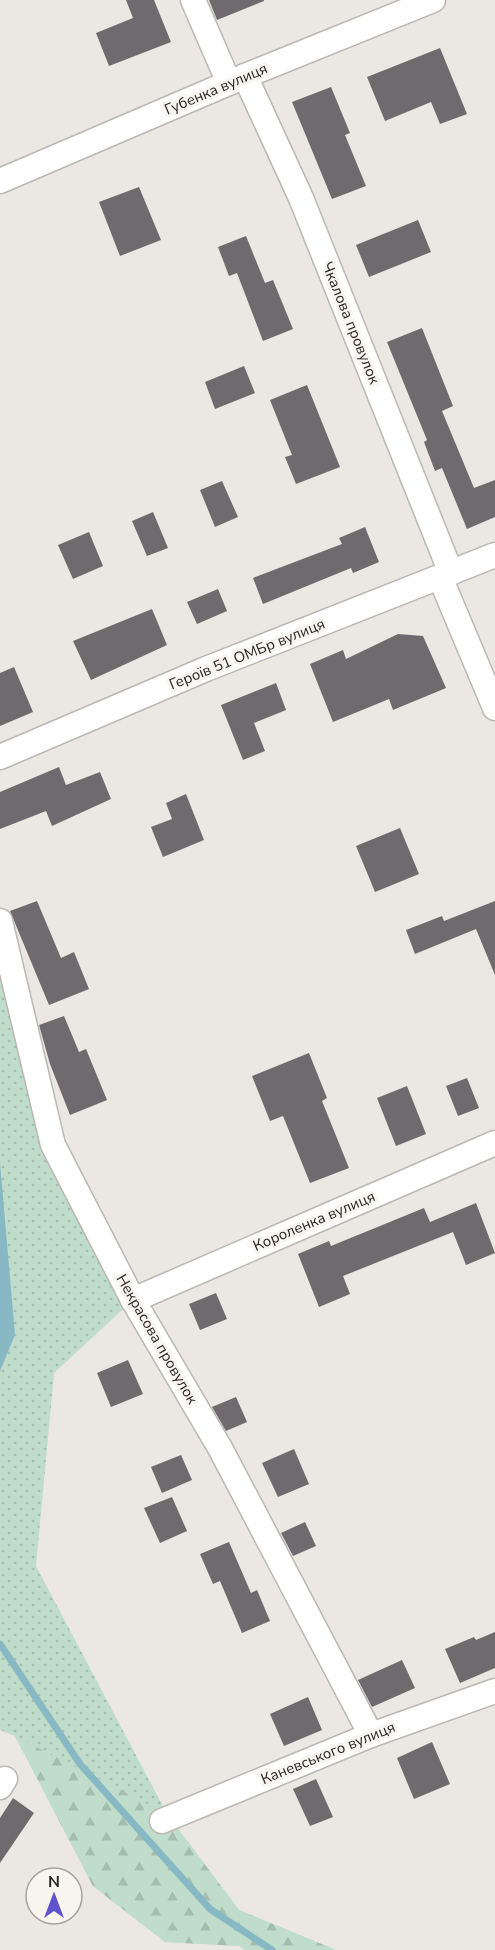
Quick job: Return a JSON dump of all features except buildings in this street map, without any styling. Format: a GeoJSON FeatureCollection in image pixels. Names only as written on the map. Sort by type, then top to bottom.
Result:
{"type":"FeatureCollection","features":[{"type":"Feature","properties":{"kind":"street","name":"Чкалова провулок"},"geometry":{"type":"LineString","coordinates":[[193,0],[301,198],[495,708]]}},
{"type":"Feature","properties":{"kind":"street","name":"Губенка вулиця"},"geometry":{"type":"LineString","coordinates":[[0,181],[237,79],[433,0]]}},
{"type":"Feature","properties":{"kind":"street","name":"Героїв 51 ОМБр вулиця"},"geometry":{"type":"LineString","coordinates":[[0,757],[206,669],[495,555]]}},
{"type":"Feature","properties":{"kind":"street","name":"Некрасова провулок"},"geometry":{"type":"LineString","coordinates":[[0,921],[53,1145],[133,1300],[220,1449],[371,1735]]}},
{"type":"Feature","properties":{"kind":"street","name":"Короленка вулиця"},"geometry":{"type":"LineString","coordinates":[[133,1300],[495,1143]]}},
{"type":"Feature","properties":{"kind":"street","name":"Каневського вулиця"},"geometry":{"type":"LineString","coordinates":[[162,1821],[371,1735],[495,1692]]}},
{"type":"Feature","properties":{"kind":"green space"},"geometry":{"type":"Polygon","coordinates":[[[0,921],[53,1145],[133,1300],[54,1373],[36,1566],[167,1814],[239,1910],[336,1950],[245,1950],[240,1946],[165,1942],[93,1886],[15,1736],[0,1730],[0,921]]]}},
{"type":"Feature","properties":{"kind":"green space"},"geometry":{"type":"Polygon","coordinates":[[[15,1736],[167,1814],[239,1910],[336,1950],[245,1950],[240,1946],[165,1942],[93,1886],[15,1736]]]}},
{"type":"Feature","properties":{"kind":"water"},"geometry":{"type":"Polygon","coordinates":[[[0,1163],[15,1335],[0,1371],[0,1163]]]}},
{"type":"Feature","properties":{"kind":"waterway"},"geometry":{"type":"LineString","coordinates":[[0,1644],[80,1764],[210,1909],[272,1950]]}}]}
